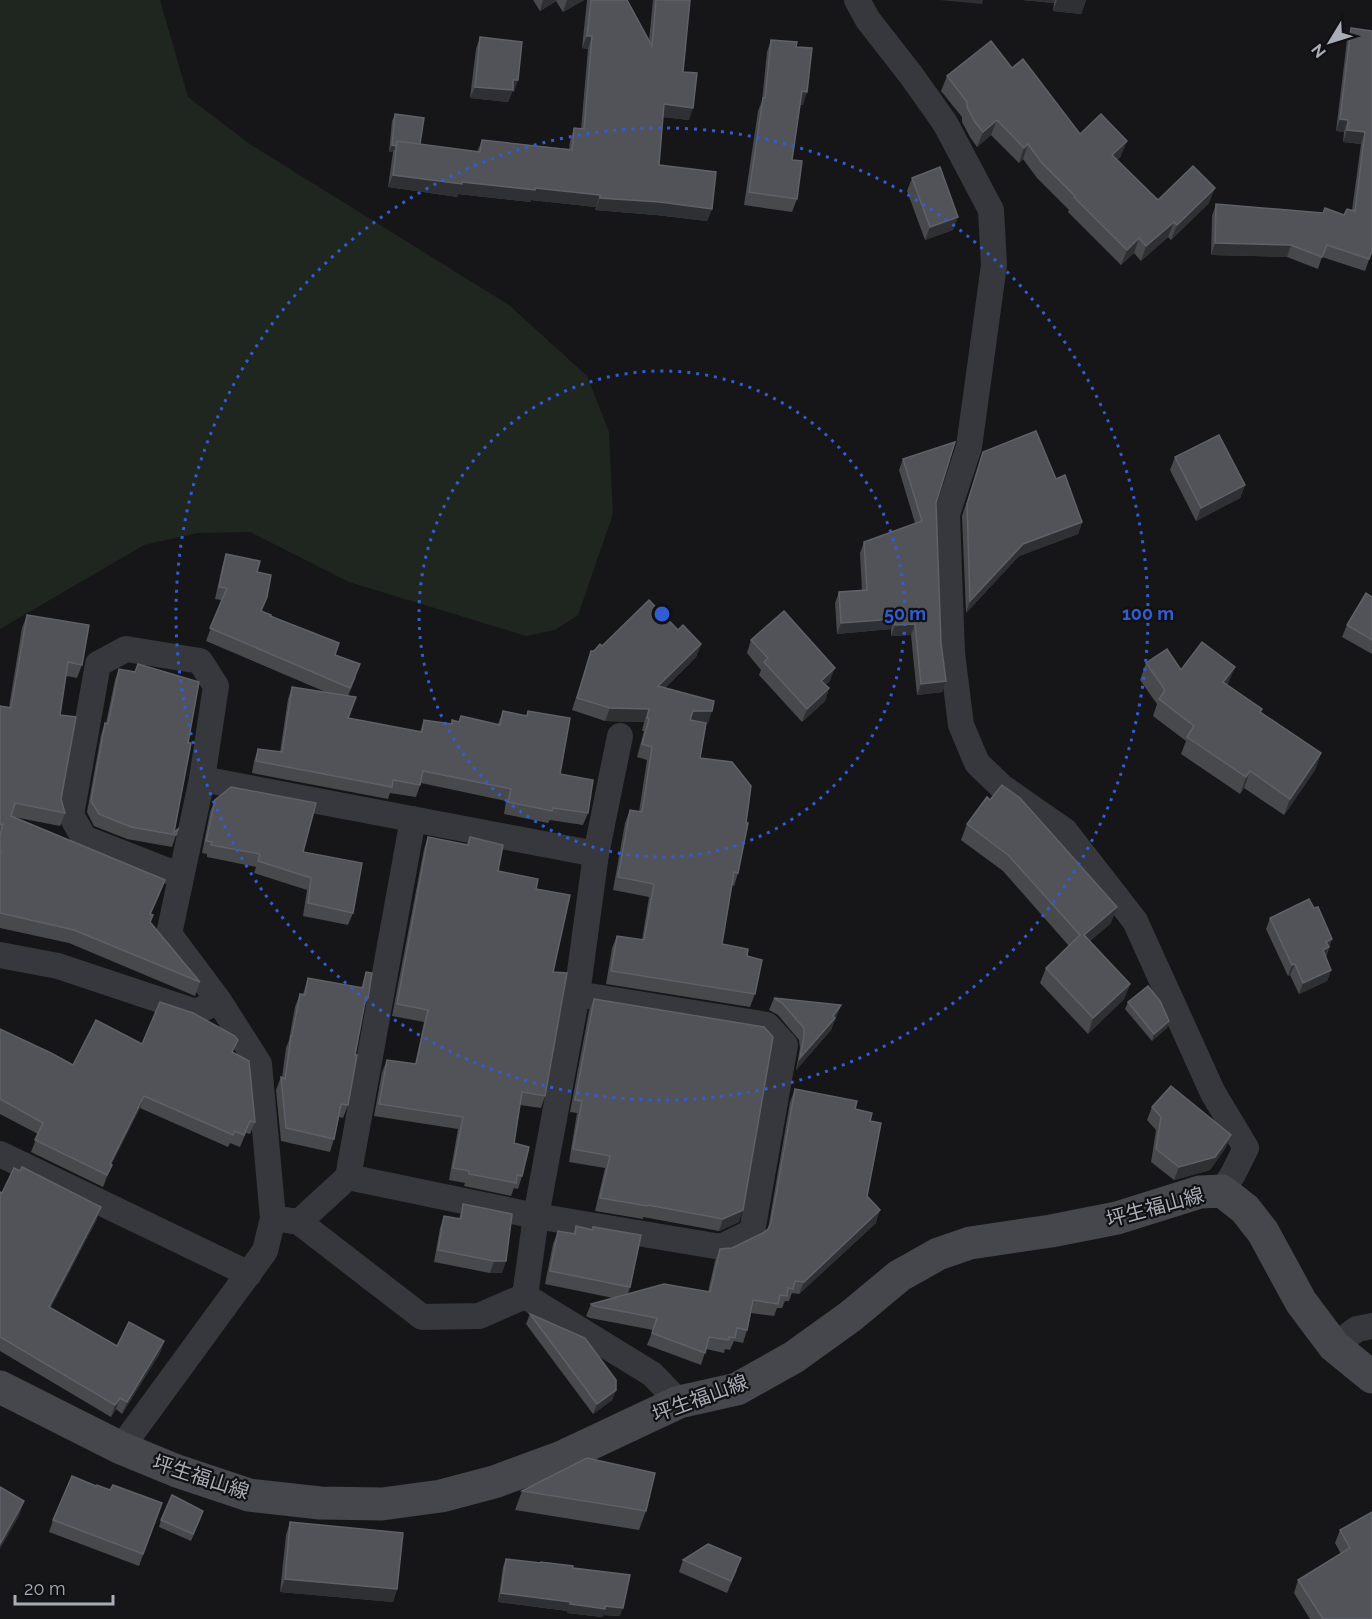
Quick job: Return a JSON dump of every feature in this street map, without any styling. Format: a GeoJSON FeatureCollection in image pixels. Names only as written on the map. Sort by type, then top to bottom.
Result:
{"type":"FeatureCollection","features":[{"type":"Feature","properties":{"kind":"main road","name":"坪生福山線"},"geometry":{"type":"LineString","coordinates":[[0,1387],[121,1449],[249,1495],[320,1503],[382,1504],[441,1496],[494,1482],[562,1457],[678,1402],[737,1389],[794,1357],[851,1316],[899,1276],[938,1254],[970,1243],[1118,1218],[1200,1192],[1222,1191],[1245,1209],[1263,1232],[1301,1302],[1334,1346],[1372,1377]]}},
{"type":"Feature","properties":{"kind":"street"},"geometry":{"type":"LineString","coordinates":[[857,0],[868,20],[912,75],[945,123],[991,210],[994,265],[969,447],[947,514],[952,653],[961,726],[977,763],[1002,787],[1065,831],[1136,921],[1213,1093],[1246,1148],[1222,1191]]}},
{"type":"Feature","properties":{"kind":"street"},"geometry":{"type":"LineString","coordinates":[[121,1449],[266,1251],[273,1218],[259,1064],[219,1001],[169,934],[202,779],[216,686],[200,661],[126,649],[98,664],[71,815],[84,838],[181,876]]}},
{"type":"Feature","properties":{"kind":"street"},"geometry":{"type":"LineString","coordinates":[[525,1296],[536,1215],[577,994],[596,854],[620,736]]}},
{"type":"Feature","properties":{"kind":"street"},"geometry":{"type":"LineString","coordinates":[[202,779],[596,854]]}},
{"type":"Feature","properties":{"kind":"street"},"geometry":{"type":"LineString","coordinates":[[299,1222],[348,1177],[414,819]]}},
{"type":"Feature","properties":{"kind":"street"},"geometry":{"type":"LineString","coordinates":[[0,955],[58,966],[196,1012],[219,1001]]}},
{"type":"Feature","properties":{"kind":"street"},"geometry":{"type":"LineString","coordinates":[[348,1177],[536,1215],[721,1246],[752,1232],[785,1045],[767,1025],[577,994]]}},
{"type":"Feature","properties":{"kind":"street"},"geometry":{"type":"LineString","coordinates":[[0,1154],[249,1274]]}},
{"type":"Feature","properties":{"kind":"street"},"geometry":{"type":"LineString","coordinates":[[273,1218],[299,1222],[422,1317],[479,1316],[525,1296]]}},
{"type":"Feature","properties":{"kind":"street"},"geometry":{"type":"LineString","coordinates":[[525,1296],[652,1374],[678,1402]]}},
{"type":"Feature","properties":{"kind":"street"},"geometry":{"type":"LineString","coordinates":[[1334,1346],[1357,1329],[1372,1326]]}},
{"type":"Feature","properties":{"kind":"shaded area"},"geometry":{"type":"Polygon","coordinates":[[[0,0],[160,0],[188,97],[251,145],[509,305],[587,376],[609,432],[613,514],[578,615],[555,630],[526,636],[349,582],[250,532],[198,533],[144,545],[0,629],[0,0]]]}},
{"type":"Feature","properties":{"kind":"building"},"geometry":{"type":"Polygon","coordinates":[[[591,0],[627,0],[652,46],[656,0],[690,0],[683,72],[697,73],[693,108],[664,104],[659,165],[716,172],[712,209],[660,202],[600,198],[600,195],[535,188],[535,190],[462,182],[462,184],[393,175],[397,141],[480,152],[482,140],[572,150],[574,128],[584,129],[592,36],[587,36],[591,0]]]}},
{"type":"Feature","properties":{"kind":"building"},"geometry":{"type":"Polygon","coordinates":[[[1351,28],[1372,31],[1372,251],[1369,259],[1327,245],[1322,257],[1291,245],[1215,243],[1216,204],[1323,213],[1325,208],[1344,215],[1347,209],[1355,211],[1365,132],[1347,130],[1348,120],[1340,119],[1351,28]]]}},
{"type":"Feature","properties":{"kind":"building"},"geometry":{"type":"Polygon","coordinates":[[[480,37],[522,42],[518,80],[513,80],[513,90],[475,87],[480,37]]]}},
{"type":"Feature","properties":{"kind":"building"},"geometry":{"type":"Polygon","coordinates":[[[771,40],[797,42],[796,47],[812,48],[807,92],[802,91],[792,160],[802,161],[797,199],[749,192],[763,98],[765,98],[771,40]]]}},
{"type":"Feature","properties":{"kind":"building"},"geometry":{"type":"Polygon","coordinates":[[[991,41],[1012,68],[1023,59],[1080,134],[1101,114],[1127,141],[1112,155],[1158,200],[1193,166],[1215,188],[1177,225],[1174,222],[1146,246],[1139,238],[1127,250],[1042,163],[1028,144],[1024,148],[997,120],[983,132],[975,122],[967,107],[967,102],[947,76],[991,41]]]}},
{"type":"Feature","properties":{"kind":"building"},"geometry":{"type":"Polygon","coordinates":[[[395,114],[424,118],[420,144],[397,141],[396,146],[392,145],[395,114]]]}},
{"type":"Feature","properties":{"kind":"building"},"geometry":{"type":"Polygon","coordinates":[[[940,167],[958,217],[930,227],[912,178],[940,167]]]}},
{"type":"Feature","properties":{"kind":"building"},"geometry":{"type":"Polygon","coordinates":[[[1036,431],[1056,479],[1065,475],[1082,522],[1023,544],[970,601],[967,504],[983,452],[1036,431]]]}},
{"type":"Feature","properties":{"kind":"building"},"geometry":{"type":"Polygon","coordinates":[[[1219,435],[1245,485],[1201,508],[1175,457],[1219,435]]]}},
{"type":"Feature","properties":{"kind":"building"},"geometry":{"type":"Polygon","coordinates":[[[955,442],[936,503],[941,643],[946,681],[921,684],[915,624],[895,625],[895,619],[841,623],[839,592],[867,590],[864,542],[922,521],[903,459],[955,442]]]}},
{"type":"Feature","properties":{"kind":"building"},"geometry":{"type":"Polygon","coordinates":[[[226,554],[260,561],[257,572],[271,575],[267,597],[261,611],[339,643],[335,655],[360,664],[350,688],[210,628],[227,588],[219,587],[226,554]]]}},
{"type":"Feature","properties":{"kind":"building"},"geometry":{"type":"Polygon","coordinates":[[[1366,593],[1372,597],[1372,640],[1347,625],[1366,593]]]}},
{"type":"Feature","properties":{"kind":"building"},"geometry":{"type":"Polygon","coordinates":[[[649,600],[678,630],[683,625],[701,644],[658,686],[714,701],[712,711],[693,711],[690,720],[706,723],[700,758],[732,762],[751,786],[746,823],[748,823],[738,873],[734,872],[722,944],[748,949],[747,956],[762,960],[755,994],[611,971],[617,936],[644,940],[654,884],[618,877],[630,810],[642,812],[652,747],[642,744],[649,719],[647,718],[649,709],[610,708],[577,698],[591,651],[594,651],[600,644],[602,646],[649,600]]]}},
{"type":"Feature","properties":{"kind":"building"},"geometry":{"type":"Polygon","coordinates":[[[784,611],[835,668],[821,681],[829,688],[807,709],[764,662],[768,658],[751,640],[784,611]]]}},
{"type":"Feature","properties":{"kind":"building"},"geometry":{"type":"Polygon","coordinates":[[[27,615],[89,625],[82,665],[68,662],[60,715],[76,717],[61,799],[65,813],[15,803],[11,816],[165,880],[150,914],[153,915],[150,922],[200,982],[74,930],[0,913],[0,835],[3,824],[0,825],[0,706],[11,708],[27,615]]]}},
{"type":"Feature","properties":{"kind":"building"},"geometry":{"type":"Polygon","coordinates":[[[1202,642],[1235,667],[1223,682],[1262,709],[1260,712],[1321,753],[1290,799],[1250,771],[1246,777],[1187,737],[1194,726],[1159,699],[1165,690],[1146,663],[1167,649],[1181,670],[1202,642]]]}},
{"type":"Feature","properties":{"kind":"building"},"geometry":{"type":"Polygon","coordinates":[[[138,664],[199,682],[188,743],[191,743],[174,832],[178,829],[176,835],[131,827],[99,814],[91,801],[105,723],[108,724],[119,669],[135,672],[138,664]]]}},
{"type":"Feature","properties":{"kind":"building"},"geometry":{"type":"Polygon","coordinates":[[[292,687],[356,697],[348,718],[422,732],[424,720],[452,724],[452,720],[459,722],[461,716],[500,725],[503,711],[527,716],[528,711],[570,718],[560,774],[593,780],[588,813],[553,808],[552,811],[508,802],[511,789],[423,771],[420,785],[393,780],[392,787],[256,761],[258,749],[282,752],[292,687]]]}},
{"type":"Feature","properties":{"kind":"building"},"geometry":{"type":"Polygon","coordinates":[[[1002,785],[1020,798],[1117,907],[1084,935],[1130,984],[1093,1018],[1046,968],[1080,935],[1008,855],[967,824],[987,797],[990,800],[1002,785]]]}},
{"type":"Feature","properties":{"kind":"building"},"geometry":{"type":"Polygon","coordinates":[[[231,787],[316,803],[303,852],[362,863],[353,913],[308,903],[311,878],[258,861],[260,854],[211,845],[212,842],[206,841],[215,800],[231,787]]]}},
{"type":"Feature","properties":{"kind":"building"},"geometry":{"type":"Polygon","coordinates":[[[428,837],[468,845],[470,837],[503,845],[498,871],[538,879],[536,889],[570,895],[553,972],[567,973],[545,1096],[522,1092],[514,1143],[529,1147],[522,1176],[517,1175],[516,1183],[469,1174],[469,1171],[453,1168],[463,1117],[379,1104],[387,1060],[416,1064],[428,1010],[397,1004],[428,837]]]}},
{"type":"Feature","properties":{"kind":"building"},"geometry":{"type":"Polygon","coordinates":[[[1309,899],[1314,908],[1318,907],[1332,939],[1326,942],[1329,947],[1323,950],[1331,970],[1303,983],[1270,918],[1309,899]]]}},
{"type":"Feature","properties":{"kind":"building"},"geometry":{"type":"Polygon","coordinates":[[[366,972],[372,973],[355,1055],[357,1055],[348,1105],[341,1104],[334,1139],[286,1128],[281,1077],[285,1079],[300,994],[305,995],[308,978],[363,988],[366,972]]]}},
{"type":"Feature","properties":{"kind":"building"},"geometry":{"type":"Polygon","coordinates":[[[1148,986],[1160,1001],[1169,1021],[1154,1034],[1128,1002],[1148,986]]]}},
{"type":"Feature","properties":{"kind":"building"},"geometry":{"type":"Polygon","coordinates":[[[774,998],[841,1005],[833,1016],[835,1018],[800,1058],[804,1028],[782,1003],[774,998]]]}},
{"type":"Feature","properties":{"kind":"building"},"geometry":{"type":"Polygon","coordinates":[[[594,999],[764,1027],[773,1037],[743,1210],[723,1219],[600,1198],[610,1156],[573,1149],[582,1101],[575,1100],[594,999]]]}},
{"type":"Feature","properties":{"kind":"building"},"geometry":{"type":"Polygon","coordinates":[[[160,1002],[193,1013],[235,1036],[238,1040],[232,1052],[249,1061],[255,1122],[250,1121],[244,1135],[235,1131],[233,1135],[144,1096],[110,1164],[112,1165],[107,1175],[35,1140],[43,1123],[0,1099],[0,1029],[73,1065],[96,1020],[142,1044],[160,1002]]]}},
{"type":"Feature","properties":{"kind":"building"},"geometry":{"type":"Polygon","coordinates":[[[1171,1086],[1231,1135],[1215,1157],[1179,1167],[1156,1149],[1161,1117],[1152,1107],[1171,1086]]]}},
{"type":"Feature","properties":{"kind":"building"},"geometry":{"type":"Polygon","coordinates":[[[795,1089],[857,1101],[855,1109],[872,1113],[870,1121],[881,1123],[867,1196],[880,1210],[804,1282],[795,1281],[793,1289],[788,1288],[787,1296],[780,1295],[778,1304],[753,1300],[747,1330],[737,1328],[735,1338],[729,1337],[729,1340],[709,1337],[705,1353],[652,1333],[657,1318],[591,1304],[664,1284],[710,1292],[720,1249],[732,1248],[763,1233],[771,1223],[795,1089]]]}},
{"type":"Feature","properties":{"kind":"building"},"geometry":{"type":"Polygon","coordinates":[[[22,1167],[101,1207],[49,1307],[117,1346],[129,1322],[164,1341],[127,1402],[120,1398],[115,1405],[0,1337],[0,1192],[2,1193],[14,1168],[20,1171],[22,1167]]]}},
{"type":"Feature","properties":{"kind":"building"},"geometry":{"type":"Polygon","coordinates":[[[463,1204],[512,1214],[506,1261],[494,1261],[438,1250],[444,1216],[461,1219],[463,1204]]]}},
{"type":"Feature","properties":{"kind":"building"},"geometry":{"type":"Polygon","coordinates":[[[576,1226],[641,1235],[630,1287],[550,1271],[558,1231],[575,1234],[576,1226]]]}},
{"type":"Feature","properties":{"kind":"building"},"geometry":{"type":"Polygon","coordinates":[[[530,1314],[585,1338],[616,1380],[616,1390],[597,1404],[530,1314]]]}},
{"type":"Feature","properties":{"kind":"building"},"geometry":{"type":"Polygon","coordinates":[[[587,1458],[655,1473],[646,1511],[522,1491],[587,1458]]]}},
{"type":"Feature","properties":{"kind":"building"},"geometry":{"type":"Polygon","coordinates":[[[72,1476],[110,1490],[113,1485],[162,1503],[143,1554],[53,1520],[72,1476]]]}},
{"type":"Feature","properties":{"kind":"building"},"geometry":{"type":"Polygon","coordinates":[[[0,1487],[24,1501],[0,1544],[0,1487]]]}},
{"type":"Feature","properties":{"kind":"building"},"geometry":{"type":"Polygon","coordinates":[[[172,1495],[203,1511],[193,1534],[161,1520],[172,1495]]]}},
{"type":"Feature","properties":{"kind":"building"},"geometry":{"type":"Polygon","coordinates":[[[1372,1512],[1372,1619],[1323,1619],[1298,1580],[1350,1548],[1340,1530],[1372,1512]]]}},
{"type":"Feature","properties":{"kind":"building"},"geometry":{"type":"Polygon","coordinates":[[[290,1522],[403,1533],[397,1589],[285,1579],[290,1522]]]}},
{"type":"Feature","properties":{"kind":"building"},"geometry":{"type":"Polygon","coordinates":[[[708,1544],[741,1558],[731,1581],[683,1560],[708,1544]]]}},
{"type":"Feature","properties":{"kind":"building"},"geometry":{"type":"Polygon","coordinates":[[[506,1559],[630,1575],[623,1608],[605,1606],[605,1609],[501,1593],[506,1559]]]}}]}
